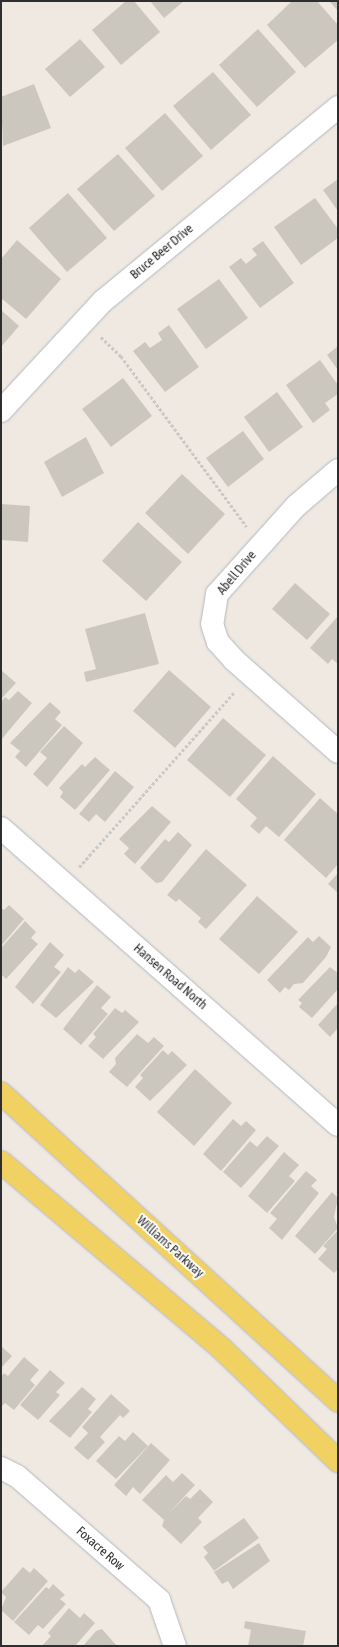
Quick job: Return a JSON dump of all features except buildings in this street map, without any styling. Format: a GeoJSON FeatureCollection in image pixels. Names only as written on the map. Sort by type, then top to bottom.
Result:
{"type":"FeatureCollection","features":[{"type":"Feature","properties":{"kind":"main road","name":"Williams Parkway"},"geometry":{"type":"LineString","coordinates":[[1,1094],[338,1401]]}},
{"type":"Feature","properties":{"kind":"main road"},"geometry":{"type":"LineString","coordinates":[[1,1162],[221,1348],[338,1461]]}},
{"type":"Feature","properties":{"kind":"street","name":"Bruce Beer Drive"},"geometry":{"type":"LineString","coordinates":[[1,411],[103,300],[338,107]]}},
{"type":"Feature","properties":{"kind":"street","name":"Abell Drive"},"geometry":{"type":"LineString","coordinates":[[338,470],[296,506],[217,594],[212,624],[218,642],[250,674],[338,752]]}},
{"type":"Feature","properties":{"kind":"street","name":"Hansen Road North"},"geometry":{"type":"LineString","coordinates":[[1,828],[338,1125]]}},
{"type":"Feature","properties":{"kind":"street","name":"Foxacre Row"},"geometry":{"type":"LineString","coordinates":[[1,1468],[17,1476],[159,1600],[175,1646]]}},
{"type":"Feature","properties":{"kind":"path"},"geometry":{"type":"LineString","coordinates":[[84,321],[121,356],[261,545]]}},
{"type":"Feature","properties":{"kind":"path"},"geometry":{"type":"LineString","coordinates":[[64,884],[250,674]]}}]}
